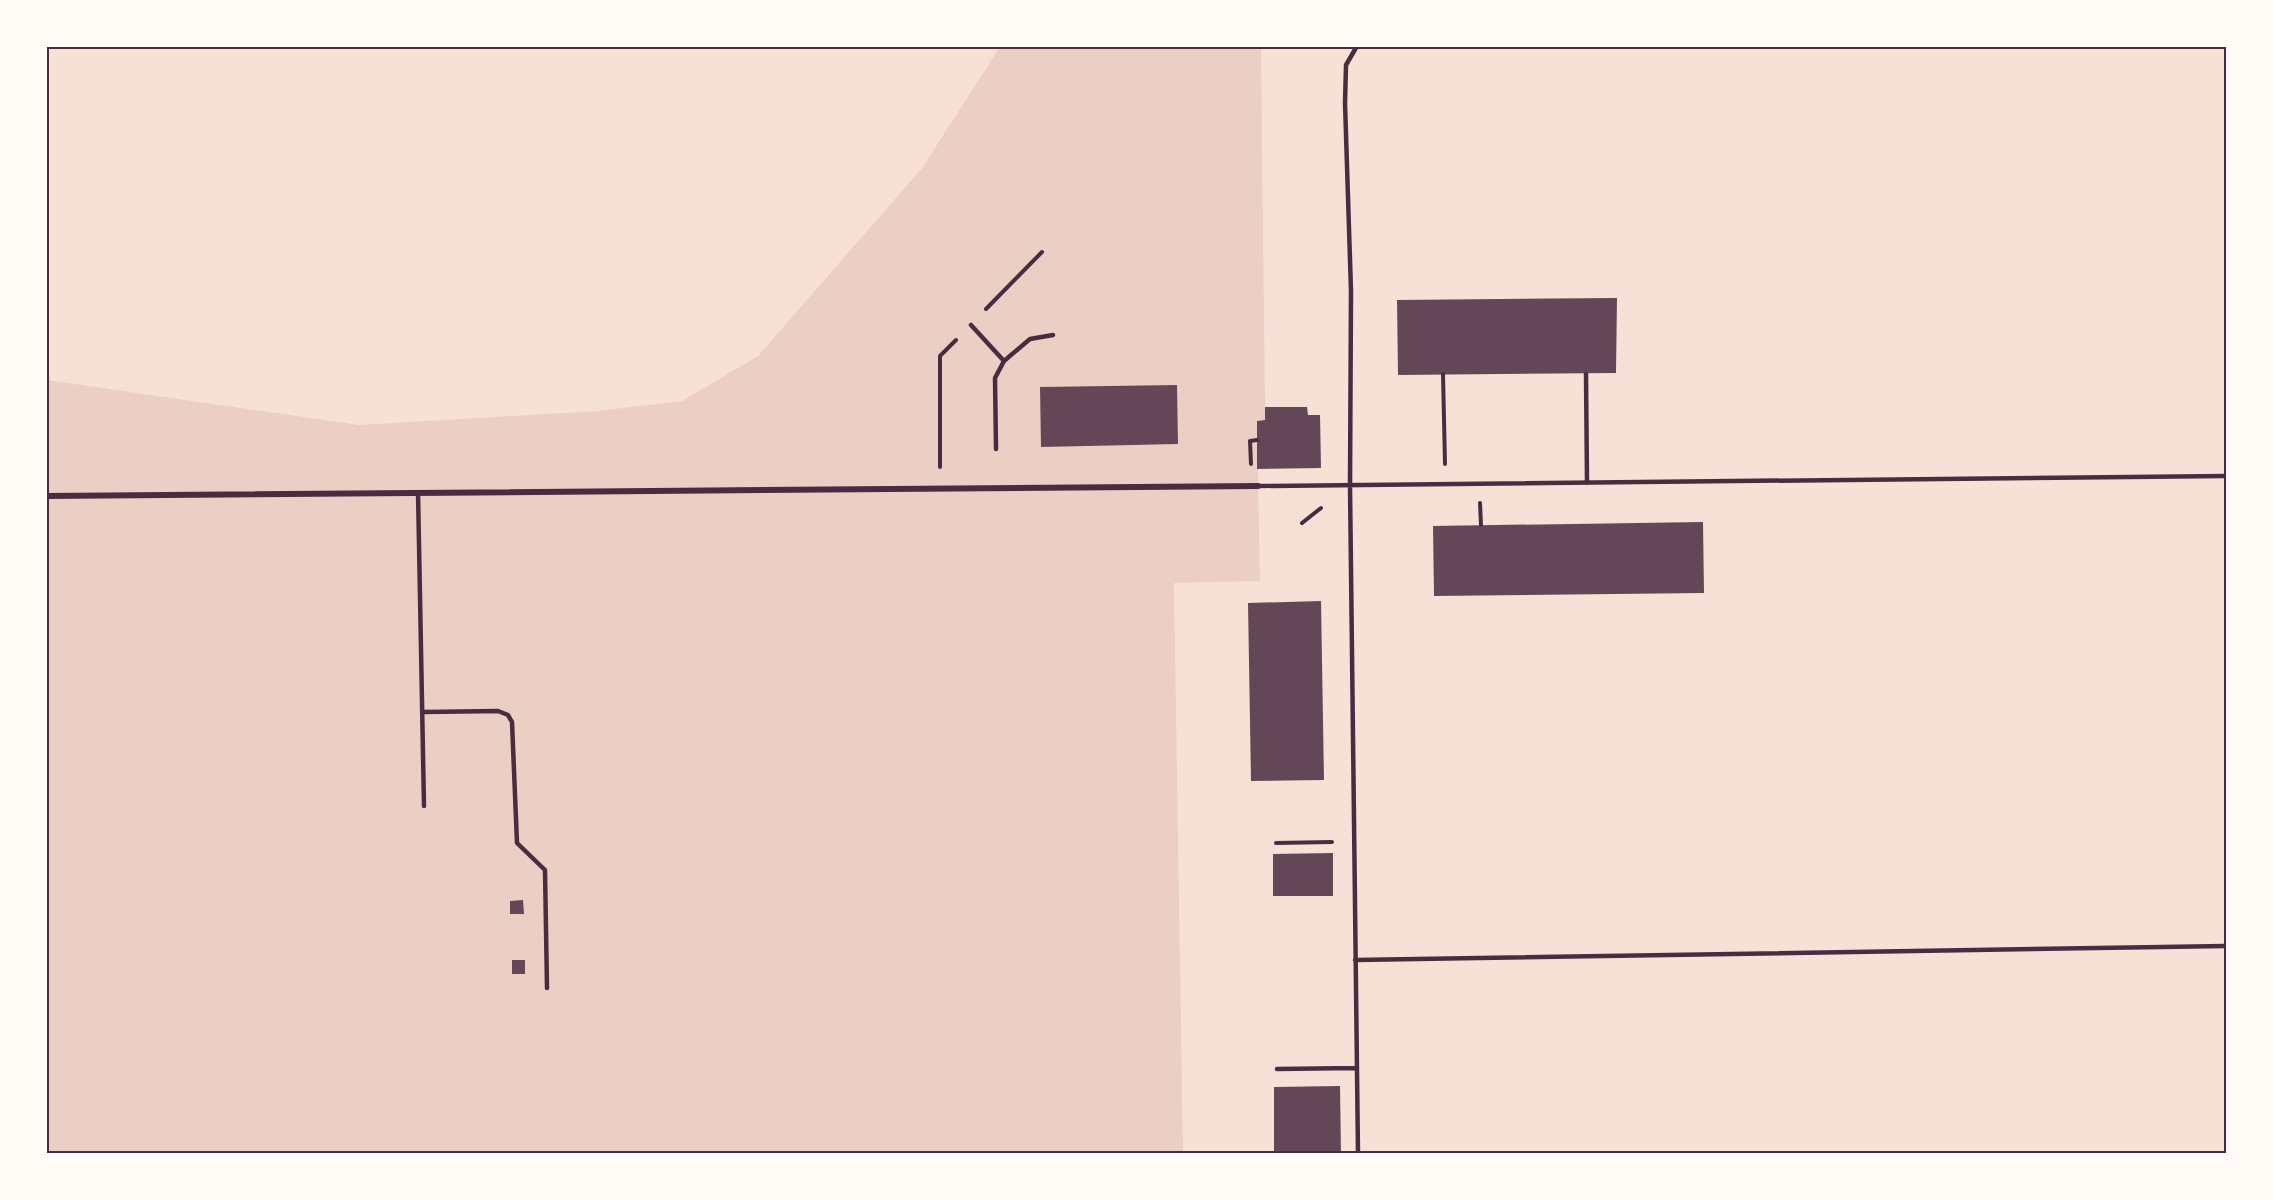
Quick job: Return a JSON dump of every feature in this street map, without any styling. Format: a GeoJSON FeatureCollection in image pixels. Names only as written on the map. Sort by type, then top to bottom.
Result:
{"type":"FeatureCollection","features":[{"type":"Feature","properties":{"kind":"street"},"geometry":{"type":"LineString","coordinates":[[46,496],[1254,486]]}},
{"type":"Feature","properties":{"kind":"lane"},"geometry":{"type":"LineString","coordinates":[[1357,46],[1346,64],[1345,103],[1351,291],[1350,486],[1358,1154]]}},
{"type":"Feature","properties":{"kind":"lane"},"geometry":{"type":"LineString","coordinates":[[971,325],[1004,361]]}},
{"type":"Feature","properties":{"kind":"lane"},"geometry":{"type":"LineString","coordinates":[[996,449],[995,378],[1004,361],[1030,339],[1053,335]]}},
{"type":"Feature","properties":{"kind":"lane"},"geometry":{"type":"LineString","coordinates":[[1586,374],[1587,483]]}},
{"type":"Feature","properties":{"kind":"lane"},"geometry":{"type":"LineString","coordinates":[[1254,486],[2226,476]]}},
{"type":"Feature","properties":{"kind":"lane"},"geometry":{"type":"LineString","coordinates":[[418,492],[424,806]]}},
{"type":"Feature","properties":{"kind":"lane"},"geometry":{"type":"LineString","coordinates":[[423,712],[498,711],[508,714],[512,722],[517,843],[545,870],[547,988]]}},
{"type":"Feature","properties":{"kind":"lane"},"geometry":{"type":"LineString","coordinates":[[1355,960],[2226,946]]}},
{"type":"Feature","properties":{"kind":"lane"},"geometry":{"type":"LineString","coordinates":[[1277,1069],[1357,1068]]}},
{"type":"Feature","properties":{"kind":"path"},"geometry":{"type":"LineString","coordinates":[[940,489],[940,356],[1042,252]]}},
{"type":"Feature","properties":{"kind":"path"},"geometry":{"type":"LineString","coordinates":[[1443,374],[1445,485]]}},
{"type":"Feature","properties":{"kind":"path"},"geometry":{"type":"LineString","coordinates":[[1254,486],[1250,441],[1257,440]]}},
{"type":"Feature","properties":{"kind":"path"},"geometry":{"type":"LineString","coordinates":[[1276,843],[1354,841]]}},
{"type":"Feature","properties":{"kind":"shaded area"},"geometry":{"type":"Polygon","coordinates":[[[1000,47],[1261,47],[1265,420],[1257,421],[1260,581],[1174,583],[1183,1153],[47,1154],[47,380],[359,425],[597,411],[682,401],[758,356],[922,168],[1000,47]]]}},
{"type":"Feature","properties":{"kind":"building"},"geometry":{"type":"Polygon","coordinates":[[[1617,298],[1616,373],[1398,375],[1397,300],[1617,298]]]}},
{"type":"Feature","properties":{"kind":"building"},"geometry":{"type":"Polygon","coordinates":[[[1177,385],[1178,444],[1041,447],[1040,387],[1177,385]]]}},
{"type":"Feature","properties":{"kind":"building"},"geometry":{"type":"Polygon","coordinates":[[[1265,407],[1307,407],[1308,415],[1320,415],[1321,468],[1257,469],[1257,421],[1265,420],[1265,407]]]}},
{"type":"Feature","properties":{"kind":"building"},"geometry":{"type":"Polygon","coordinates":[[[1703,522],[1704,593],[1434,596],[1433,526],[1703,522]]]}},
{"type":"Feature","properties":{"kind":"building"},"geometry":{"type":"Polygon","coordinates":[[[1321,601],[1324,780],[1251,781],[1248,603],[1321,601]]]}},
{"type":"Feature","properties":{"kind":"building"},"geometry":{"type":"Polygon","coordinates":[[[1333,853],[1333,896],[1273,896],[1273,854],[1333,853]]]}},
{"type":"Feature","properties":{"kind":"building"},"geometry":{"type":"Polygon","coordinates":[[[523,900],[524,914],[510,914],[510,901],[523,900]]]}},
{"type":"Feature","properties":{"kind":"building"},"geometry":{"type":"Polygon","coordinates":[[[512,960],[525,960],[525,974],[512,974],[512,960]]]}},
{"type":"Feature","properties":{"kind":"building"},"geometry":{"type":"Polygon","coordinates":[[[1340,1086],[1341,1154],[1274,1154],[1274,1087],[1340,1086]]]}}]}
